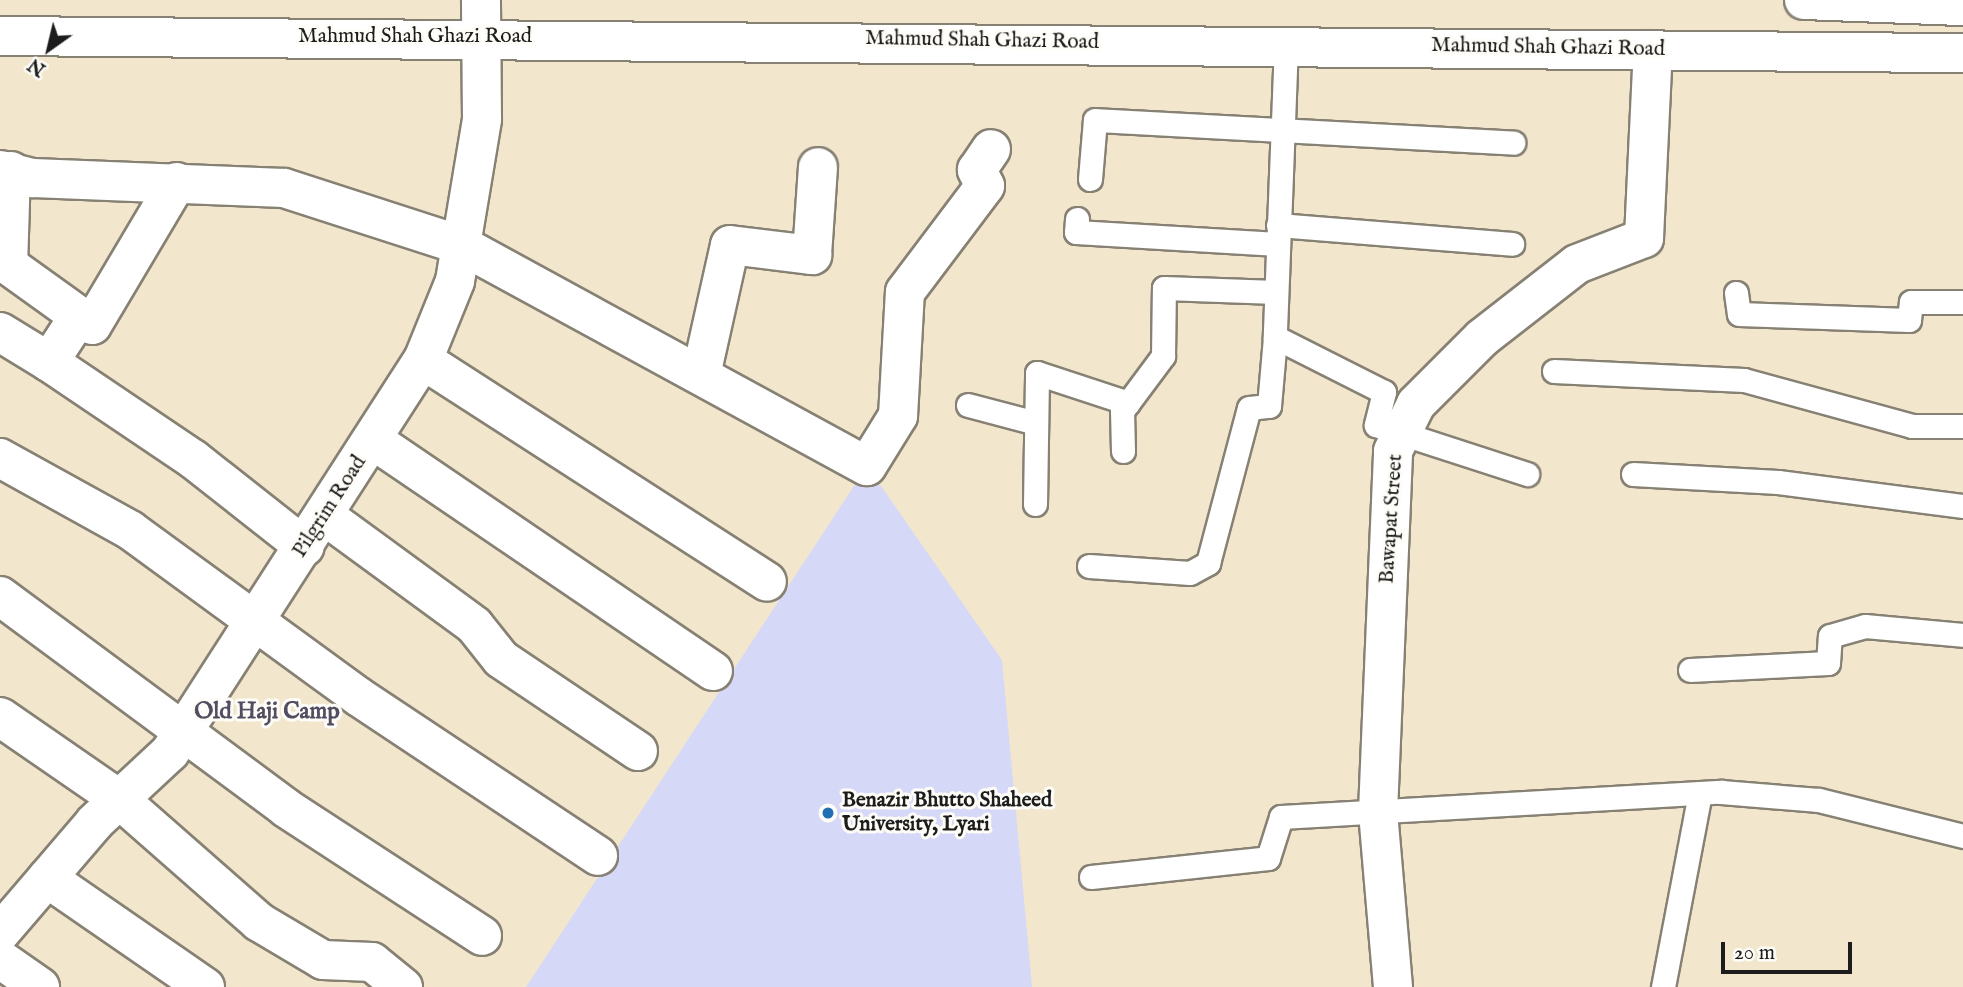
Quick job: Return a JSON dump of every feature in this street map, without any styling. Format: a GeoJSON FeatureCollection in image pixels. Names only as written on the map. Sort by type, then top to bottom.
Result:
{"type":"FeatureCollection","features":[{"type":"Feature","properties":{"kind":"street"},"geometry":{"type":"LineString","coordinates":[[1827,0],[1945,4]]}},
{"type":"Feature","properties":{"kind":"street","name":"Mahmud Shah Ghazi Road"},"geometry":{"type":"LineString","coordinates":[[0,36],[481,19],[1286,44],[1963,52]]}},
{"type":"Feature","properties":{"kind":"street","name":"Pilgrim Road"},"geometry":{"type":"LineString","coordinates":[[0,933],[183,731],[315,532],[423,360],[455,281],[482,119],[481,19]]}},
{"type":"Feature","properties":{"kind":"street","name":"Bawapat Street"},"geometry":{"type":"LineString","coordinates":[[1392,987],[1378,812],[1393,459],[1416,404],[1482,338],[1577,264],[1644,238],[1653,50]]}},
{"type":"Feature","properties":{"kind":"street"},"geometry":{"type":"LineString","coordinates":[[177,182],[92,325],[8,265],[6,171],[33,178],[177,182],[284,188],[461,245],[867,466],[898,416],[905,292],[985,186],[977,170],[990,149]]}},
{"type":"Feature","properties":{"kind":"street"},"geometry":{"type":"LineString","coordinates":[[701,374],[730,245],[812,255],[818,167]]}},
{"type":"Feature","properties":{"kind":"street"},"geometry":{"type":"LineString","coordinates":[[49,362],[79,316]]}},
{"type":"Feature","properties":{"kind":"street"},"geometry":{"type":"LineString","coordinates":[[0,332],[193,459],[474,625],[501,659],[638,751]]}},
{"type":"Feature","properties":{"kind":"street"},"geometry":{"type":"LineString","coordinates":[[423,360],[767,582]]}},
{"type":"Feature","properties":{"kind":"street"},"geometry":{"type":"LineString","coordinates":[[373,440],[713,671]]}},
{"type":"Feature","properties":{"kind":"street"},"geometry":{"type":"LineString","coordinates":[[0,458],[130,530],[257,618],[359,697],[598,856]]}},
{"type":"Feature","properties":{"kind":"street"},"geometry":{"type":"LineString","coordinates":[[0,596],[286,808],[482,936]]}},
{"type":"Feature","properties":{"kind":"street"},"geometry":{"type":"LineString","coordinates":[[0,717],[119,799],[258,922],[323,960],[372,962],[403,987]]}},
{"type":"Feature","properties":{"kind":"street"},"geometry":{"type":"LineString","coordinates":[[47,878],[205,987]]}},
{"type":"Feature","properties":{"kind":"street"},"geometry":{"type":"LineString","coordinates":[[0,959],[40,987]]}},
{"type":"Feature","properties":{"kind":"lane"},"geometry":{"type":"LineString","coordinates":[[1089,566],[1190,573],[1208,563],[1249,408],[1269,407],[1275,337],[1286,44]]}},
{"type":"Feature","properties":{"kind":"lane"},"geometry":{"type":"LineString","coordinates":[[1090,179],[1095,120],[1513,143]]}},
{"type":"Feature","properties":{"kind":"lane"},"geometry":{"type":"LineString","coordinates":[[1077,219],[1076,232],[1278,234],[1512,244]]}},
{"type":"Feature","properties":{"kind":"lane"},"geometry":{"type":"LineString","coordinates":[[1123,451],[1128,403],[1163,356],[1164,288],[1276,292]]}},
{"type":"Feature","properties":{"kind":"lane"},"geometry":{"type":"LineString","coordinates":[[1736,293],[1739,314],[1909,320],[1911,302],[1963,302]]}},
{"type":"Feature","properties":{"kind":"lane"},"geometry":{"type":"LineString","coordinates":[[1275,337],[1384,392],[1376,425],[1527,474]]}},
{"type":"Feature","properties":{"kind":"lane"},"geometry":{"type":"LineString","coordinates":[[1554,371],[1744,380],[1912,426],[1963,426]]}},
{"type":"Feature","properties":{"kind":"lane"},"geometry":{"type":"LineString","coordinates":[[1035,504],[1037,373],[1128,403]]}},
{"type":"Feature","properties":{"kind":"lane"},"geometry":{"type":"LineString","coordinates":[[968,405],[1036,423]]}},
{"type":"Feature","properties":{"kind":"lane"},"geometry":{"type":"LineString","coordinates":[[1633,474],[1778,482],[1963,506]]}},
{"type":"Feature","properties":{"kind":"lane"},"geometry":{"type":"LineString","coordinates":[[1690,670],[1828,663],[1830,636],[1865,626],[1963,635]]}},
{"type":"Feature","properties":{"kind":"lane"},"geometry":{"type":"LineString","coordinates":[[1662,987],[1700,793]]}},
{"type":"Feature","properties":{"kind":"lane"},"geometry":{"type":"LineString","coordinates":[[1091,877],[1268,858],[1281,817],[1700,793],[1819,800],[1963,836]]}},
{"type":"Feature","properties":{"kind":"shaded area","name":"Benazir Bhutto Shaheed University, Lyari"},"geometry":{"type":"Polygon","coordinates":[[[867,466],[1002,660],[1032,987],[526,987],[867,466]]]}},
{"type":"Feature","properties":{"kind":"place","name":"Benazir Bhutto Shaheed University, Lyari"},"geometry":{"type":"Point","coordinates":[828,813]}},
{"type":"Feature","properties":{"kind":"district","name":"Old Haji Camp"},"geometry":{"type":"Point","coordinates":[267,712]}}]}
